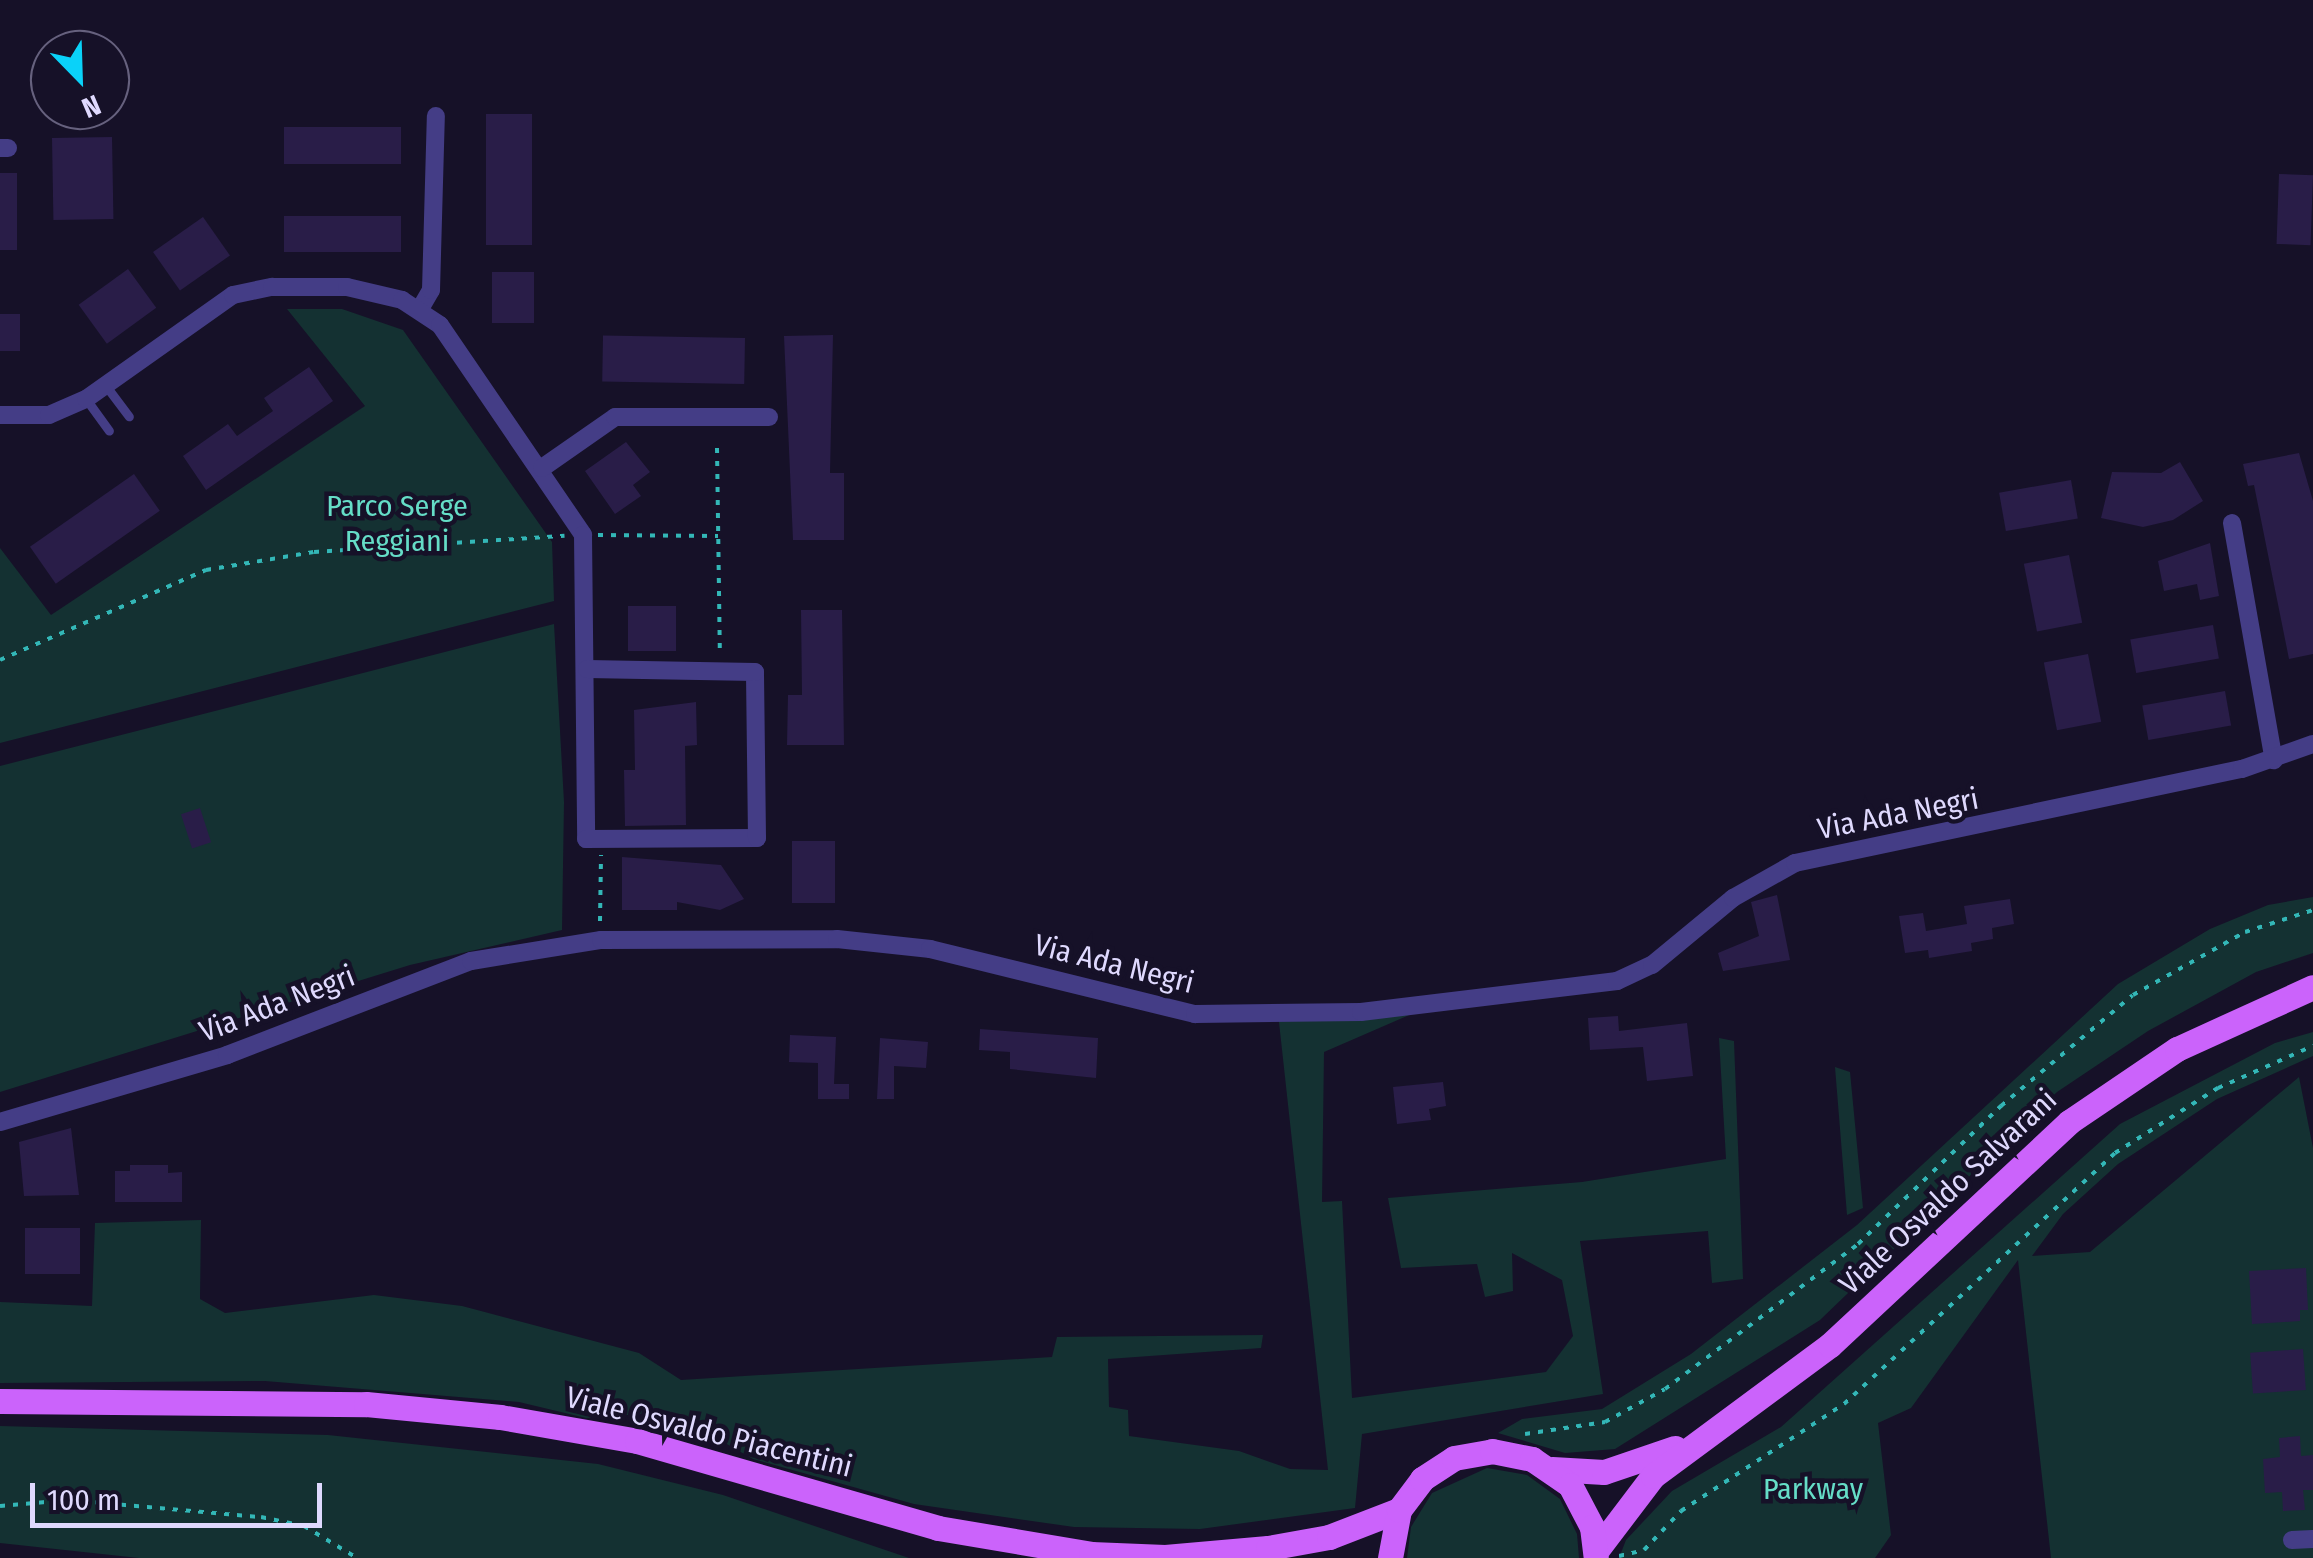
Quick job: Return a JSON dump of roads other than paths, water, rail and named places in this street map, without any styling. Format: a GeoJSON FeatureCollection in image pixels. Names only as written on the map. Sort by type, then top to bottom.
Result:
{"type":"FeatureCollection","features":[{"type":"Feature","properties":{"kind":"main road","name":"Viale Osvaldo Salvarani"},"geometry":{"type":"LineString","coordinates":[[1599,1556],[1633,1499],[1694,1441],[1830,1344],[2033,1152],[2101,1098],[2216,1028],[2313,986]]}},
{"type":"Feature","properties":{"kind":"main road","name":"Viale Osvaldo Piacentini"},"geometry":{"type":"LineString","coordinates":[[0,1401],[366,1404],[500,1417],[637,1441],[990,1540],[1092,1554],[1245,1558]]}},
{"type":"Feature","properties":{"kind":"main road","name":"Viale Osvaldo Salvarani"},"geometry":{"type":"LineString","coordinates":[[1552,1470],[1604,1472],[1694,1441]]}},
{"type":"Feature","properties":{"kind":"main road","name":"Viale Osvaldo Piacentini"},"geometry":{"type":"LineString","coordinates":[[1218,1555],[1329,1536],[1399,1510],[1437,1467],[1473,1453],[1511,1453],[1552,1470],[1584,1505],[1599,1556]]}},
{"type":"Feature","properties":{"kind":"main road"},"geometry":{"type":"LineString","coordinates":[[1390,1558],[1399,1510]]}},
{"type":"Feature","properties":{"kind":"street"},"geometry":{"type":"LineString","coordinates":[[420,310],[431,290],[436,116]]}},
{"type":"Feature","properties":{"kind":"street"},"geometry":{"type":"LineString","coordinates":[[0,416],[49,415],[86,399],[214,305],[256,289],[376,291],[420,310],[440,325],[542,468],[583,535],[586,839],[757,838],[755,672],[587,669]]}},
{"type":"Feature","properties":{"kind":"street"},"geometry":{"type":"LineString","coordinates":[[542,468],[614,417],[769,418]]}},
{"type":"Feature","properties":{"kind":"street"},"geometry":{"type":"LineString","coordinates":[[2232,524],[2274,760]]}},
{"type":"Feature","properties":{"kind":"street","name":"Via Ada Negri"},"geometry":{"type":"LineString","coordinates":[[0,1122],[227,1055],[471,962],[602,940],[836,940],[930,949],[1195,1014],[1361,1012],[1504,999],[1636,974],[1733,898],[1795,863],[2274,760],[2313,744]]}},
{"type":"Feature","properties":{"kind":"street"},"geometry":{"type":"LineString","coordinates":[[2292,1540],[2313,1539]]}},
{"type":"Feature","properties":{"kind":"lane"},"geometry":{"type":"LineString","coordinates":[[106,386],[129,416]]}},
{"type":"Feature","properties":{"kind":"lane"},"geometry":{"type":"LineString","coordinates":[[86,399],[108,431]]}},
{"type":"Feature","properties":{"kind":"park label","name":"Parco Serge Reggiani"},"geometry":{"type":"Point","coordinates":[397,523]}},
{"type":"Feature","properties":{"kind":"park label","name":"Parkway"},"geometry":{"type":"Point","coordinates":[1813,1489]}}]}
